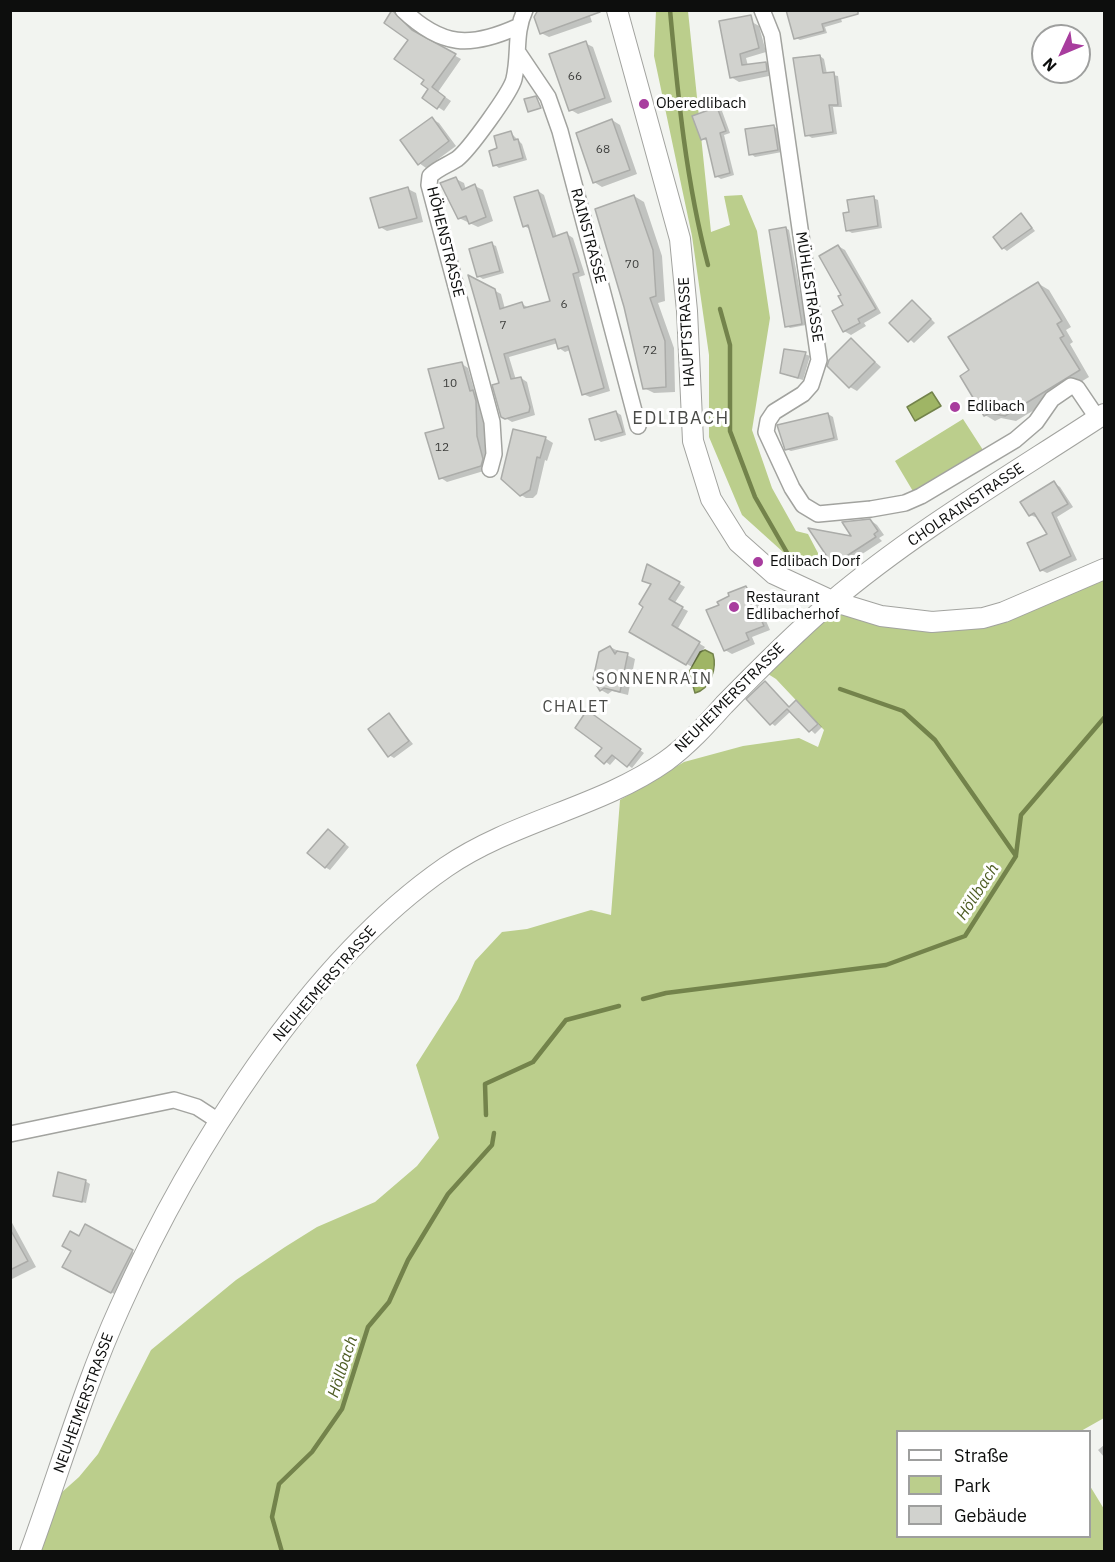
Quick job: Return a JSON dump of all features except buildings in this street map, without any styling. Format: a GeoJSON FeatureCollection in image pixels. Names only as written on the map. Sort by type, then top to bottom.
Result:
{"type":"FeatureCollection","features":[{"type":"Feature","properties":{"kind":"street"},"geometry":{"type":"LineString","coordinates":[[403,10],[435,32],[458,42],[489,38],[517,27]]}},
{"type":"Feature","properties":{"kind":"street","name":"HÖHENSTRASSE"},"geometry":{"type":"LineString","coordinates":[[490,469],[494,454],[492,422],[429,185],[430,176],[458,158],[480,132],[513,82],[519,54],[517,27],[525,10]]}},
{"type":"Feature","properties":{"kind":"street","name":"HAUPTSTRASSE"},"geometry":{"type":"LineString","coordinates":[[617,10],[680,239],[687,311],[693,441],[703,479],[729,531],[759,562],[791,584],[832,601],[881,616],[932,622],[961,620],[1004,612],[1104,569]]}},
{"type":"Feature","properties":{"kind":"street","name":"MÜHLESTRASSE"},"geometry":{"type":"LineString","coordinates":[[762,10],[772,35],[819,360],[811,385],[803,394],[774,412],[768,421],[766,432],[792,488],[803,505],[811,512],[827,515],[911,501],[1015,440],[1036,422],[1052,399],[1071,386],[1077,388],[1101,416]]}},
{"type":"Feature","properties":{"kind":"street","name":"RAINSTRASSE"},"geometry":{"type":"LineString","coordinates":[[519,54],[548,97],[560,131],[638,426]]}},
{"type":"Feature","properties":{"kind":"street","name":"CHOLRAINSTRASSE"},"geometry":{"type":"LineString","coordinates":[[832,601],[938,522],[1101,416]]}},
{"type":"Feature","properties":{"kind":"street","name":"NEUHEIMERSTRASSE"},"geometry":{"type":"LineString","coordinates":[[30,1551],[119,1309],[152,1240],[220,1122],[270,1049],[310,998],[382,918],[414,890],[451,864],[487,844],[638,778],[665,762],[692,740],[794,635],[832,601]]}},
{"type":"Feature","properties":{"kind":"street"},"geometry":{"type":"LineString","coordinates":[[10,1134],[174,1100],[197,1107],[220,1122]]}},
{"type":"Feature","properties":{"kind":"green space"},"geometry":{"type":"Polygon","coordinates":[[[656,11],[688,11],[711,232],[730,225],[724,196],[742,195],[757,231],[770,318],[752,430],[772,488],[796,531],[808,534],[819,555],[811,563],[793,561],[742,515],[709,437],[709,355],[692,236],[654,56],[656,11]]]}},
{"type":"Feature","properties":{"kind":"green space"},"geometry":{"type":"Polygon","coordinates":[[[963,419],[983,450],[914,493],[895,461],[963,419]]]}},
{"type":"Feature","properties":{"kind":"green space"},"geometry":{"type":"Polygon","coordinates":[[[1104,569],[1104,1418],[1083,1430],[896,1430],[896,1538],[1091,1538],[1091,1488],[1104,1509],[1104,1551],[40,1552],[61,1493],[79,1477],[98,1454],[151,1350],[236,1280],[285,1247],[317,1227],[375,1202],[417,1166],[439,1138],[416,1065],[458,999],[475,961],[502,932],[527,929],[591,910],[611,915],[620,800],[684,762],[743,746],[799,738],[818,747],[824,730],[776,679],[760,669],[832,601],[961,620],[1104,569]]]}},
{"type":"Feature","properties":{"kind":"shaded area"},"geometry":{"type":"Polygon","coordinates":[[[932,392],[941,406],[915,421],[907,407],[932,392]]]}},
{"type":"Feature","properties":{"kind":"shaded area"},"geometry":{"type":"Polygon","coordinates":[[[705,650],[713,654],[712,677],[701,691],[695,693],[689,672],[700,652],[705,650]]]}},
{"type":"Feature","properties":{"kind":"waterway"},"geometry":{"type":"LineString","coordinates":[[670,10],[688,170],[708,265]]}},
{"type":"Feature","properties":{"kind":"waterway"},"geometry":{"type":"LineString","coordinates":[[720,309],[730,345],[730,431],[755,497],[793,563]]}},
{"type":"Feature","properties":{"kind":"waterway","name":"Höllbach"},"geometry":{"type":"LineString","coordinates":[[643,999],[666,993],[886,965],[965,936],[1016,856],[935,740],[903,711],[840,689]]}},
{"type":"Feature","properties":{"kind":"waterway"},"geometry":{"type":"LineString","coordinates":[[1016,855],[1021,815],[1104,718]]}},
{"type":"Feature","properties":{"kind":"waterway","name":"Höllbach"},"geometry":{"type":"LineString","coordinates":[[486,1115],[485,1084],[533,1062],[566,1020],[619,1006]]}},
{"type":"Feature","properties":{"kind":"waterway","name":"Höllbach"},"geometry":{"type":"LineString","coordinates":[[282,1552],[272,1517],[279,1484],[312,1452],[342,1409],[368,1327],[389,1302],[408,1260],[448,1194],[492,1145],[494,1133]]}},
{"type":"Feature","properties":{"kind":"place","name":"Oberedlibach"},"geometry":{"type":"Point","coordinates":[644,104]}},
{"type":"Feature","properties":{"kind":"place","name":"Edlibach"},"geometry":{"type":"Point","coordinates":[955,407]}},
{"type":"Feature","properties":{"kind":"place","name":"Edlibach Dorf"},"geometry":{"type":"Point","coordinates":[758,562]}},
{"type":"Feature","properties":{"kind":"place","name":"Restaurant Edlibacherhof"},"geometry":{"type":"Point","coordinates":[734,607]}},
{"type":"Feature","properties":{"kind":"district","name":"EDLIBACH"},"geometry":{"type":"Point","coordinates":[681,419]}},
{"type":"Feature","properties":{"kind":"district","name":"SONNENRAIN"},"geometry":{"type":"Point","coordinates":[654,679]}},
{"type":"Feature","properties":{"kind":"district","name":"CHALET"},"geometry":{"type":"Point","coordinates":[576,707]}}]}
